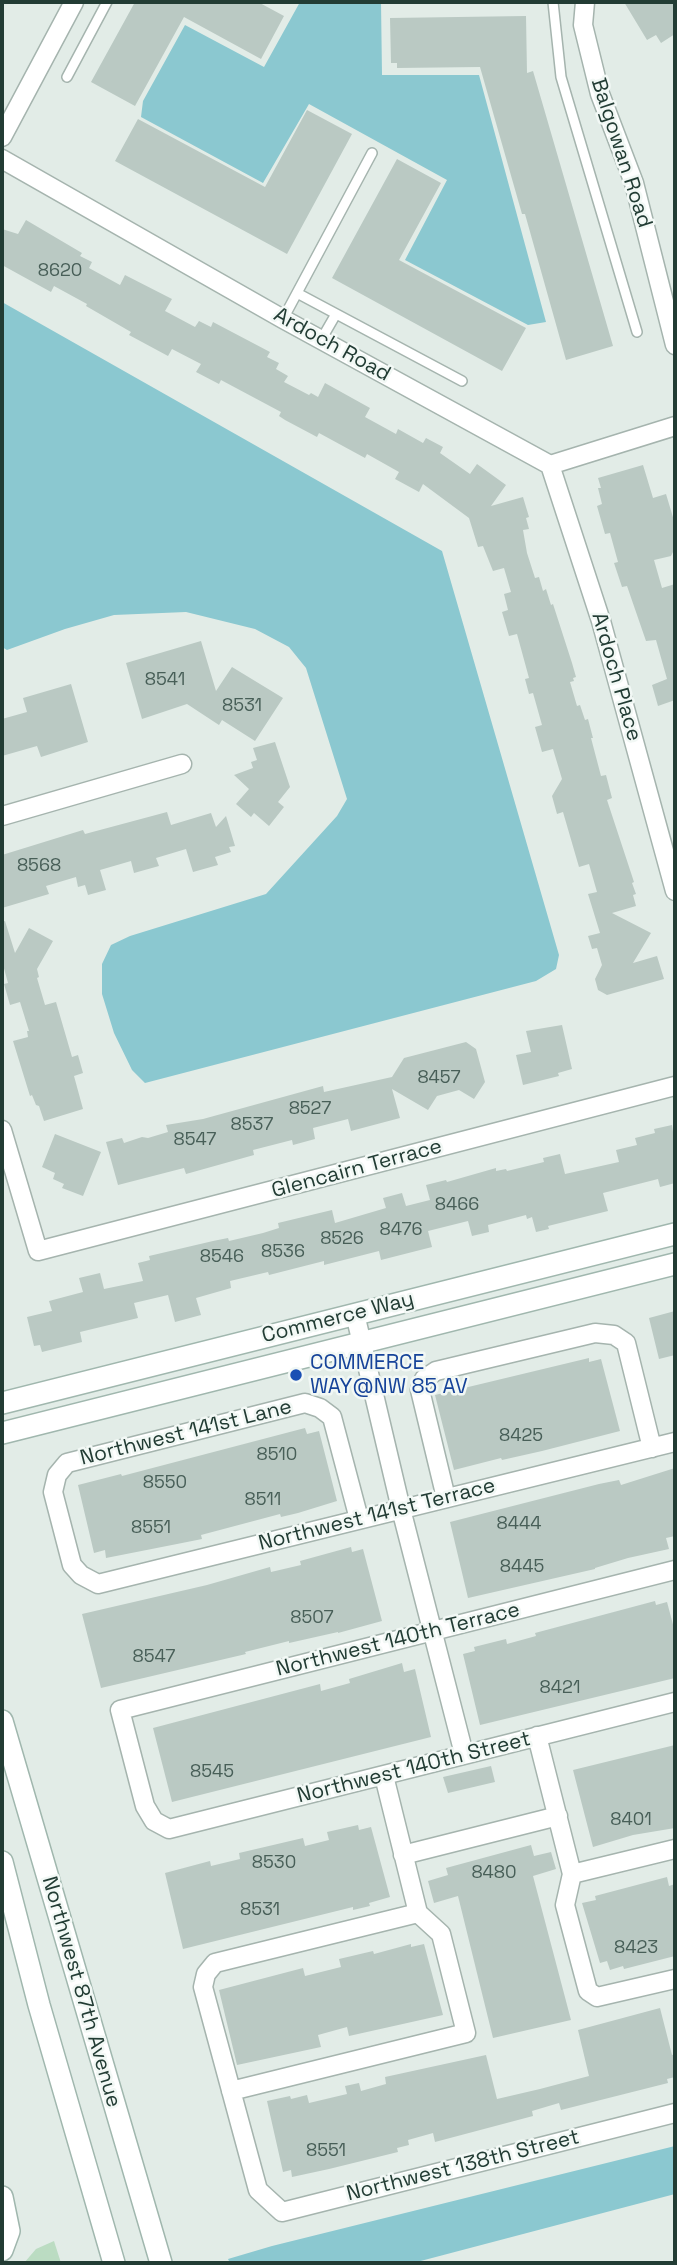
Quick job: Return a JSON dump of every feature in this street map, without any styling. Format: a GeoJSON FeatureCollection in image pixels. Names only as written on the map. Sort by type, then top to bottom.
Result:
{"type":"FeatureCollection","features":[{"type":"Feature","properties":{"kind":"street"},"geometry":{"type":"LineString","coordinates":[[2,137],[74,2]]}},
{"type":"Feature","properties":{"kind":"street","name":"Balgowan Road"},"geometry":{"type":"LineString","coordinates":[[585,2],[583,25],[600,94],[634,183],[675,345]]}},
{"type":"Feature","properties":{"kind":"street","name":"Ardoch Road"},"geometry":{"type":"LineString","coordinates":[[2,159],[321,340],[550,465]]}},
{"type":"Feature","properties":{"kind":"street"},"geometry":{"type":"LineString","coordinates":[[550,465],[675,426]]}},
{"type":"Feature","properties":{"kind":"street","name":"Ardoch Place"},"geometry":{"type":"LineString","coordinates":[[550,465],[601,621],[675,891]]}},
{"type":"Feature","properties":{"kind":"street"},"geometry":{"type":"LineString","coordinates":[[2,816],[182,764]]}},
{"type":"Feature","properties":{"kind":"street","name":"Glencairn Terrace"},"geometry":{"type":"LineString","coordinates":[[2,1130],[38,1251],[675,1086]]}},
{"type":"Feature","properties":{"kind":"street","name":"Commerce Way"},"geometry":{"type":"LineString","coordinates":[[2,1403],[675,1234]]}},
{"type":"Feature","properties":{"kind":"street","name":"Commerce Way"},"geometry":{"type":"LineString","coordinates":[[2,1433],[675,1265]]}},
{"type":"Feature","properties":{"kind":"street"},"geometry":{"type":"LineString","coordinates":[[355,1314],[401,1509],[464,1754]]}},
{"type":"Feature","properties":{"kind":"street"},"geometry":{"type":"LineString","coordinates":[[446,1498],[420,1390],[424,1379],[436,1371],[595,1333],[614,1335],[626,1343],[652,1448]]}},
{"type":"Feature","properties":{"kind":"street","name":"Northwest 141st Lane"},"geometry":{"type":"LineString","coordinates":[[81,1575],[72,1565],[53,1492],[57,1475],[67,1463],[305,1403],[332,1416],[359,1519]]}},
{"type":"Feature","properties":{"kind":"street","name":"Northwest 141st Terrace"},"geometry":{"type":"LineString","coordinates":[[81,1575],[98,1584],[675,1442]]}},
{"type":"Feature","properties":{"kind":"street","name":"Northwest 140th Terrace"},"geometry":{"type":"LineString","coordinates":[[154,1821],[145,1806],[120,1710],[675,1570]]}},
{"type":"Feature","properties":{"kind":"street","name":"Northwest 140th Street"},"geometry":{"type":"LineString","coordinates":[[154,1821],[169,1829],[675,1702]]}},
{"type":"Feature","properties":{"kind":"street","name":"Northwest 87th Avenue"},"geometry":{"type":"LineString","coordinates":[[2,1721],[161,2263]]}},
{"type":"Feature","properties":{"kind":"street"},"geometry":{"type":"LineString","coordinates":[[537,1736],[572,1874],[565,1905],[588,1991],[597,1997],[675,1979]]}},
{"type":"Feature","properties":{"kind":"street"},"geometry":{"type":"LineString","coordinates":[[384,1776],[418,1913],[441,1934],[466,2033],[231,2091],[203,1987],[205,1974],[215,1963],[418,1913]]}},
{"type":"Feature","properties":{"kind":"street"},"geometry":{"type":"LineString","coordinates":[[403,1855],[558,1815]]}},
{"type":"Feature","properties":{"kind":"street"},"geometry":{"type":"LineString","coordinates":[[572,1874],[675,1849]]}},
{"type":"Feature","properties":{"kind":"street","name":"Northwest 87th Avenue"},"geometry":{"type":"LineString","coordinates":[[2,1861],[38,2006],[114,2263]]}},
{"type":"Feature","properties":{"kind":"street","name":"Northwest 138th Street"},"geometry":{"type":"LineString","coordinates":[[231,2091],[258,2190],[282,2212],[675,2113]]}},
{"type":"Feature","properties":{"kind":"street"},"geometry":{"type":"LineString","coordinates":[[2,2197],[9,2231],[2,2250]]}},
{"type":"Feature","properties":{"kind":"lane"},"geometry":{"type":"LineString","coordinates":[[67,77],[107,2]]}},
{"type":"Feature","properties":{"kind":"lane"},"geometry":{"type":"LineString","coordinates":[[554,2],[561,77],[637,332]]}},
{"type":"Feature","properties":{"kind":"lane"},"geometry":{"type":"LineString","coordinates":[[284,319],[372,153]]}},
{"type":"Feature","properties":{"kind":"lane"},"geometry":{"type":"LineString","coordinates":[[297,293],[462,381]]}},
{"type":"Feature","properties":{"kind":"lane"},"geometry":{"type":"LineString","coordinates":[[321,340],[336,314]]}},
{"type":"Feature","properties":{"kind":"green space"},"geometry":{"type":"Polygon","coordinates":[[[54,2241],[61,2263],[24,2263],[36,2249],[54,2241]]]}},
{"type":"Feature","properties":{"kind":"water"},"geometry":{"type":"Polygon","coordinates":[[[300,2],[381,2],[382,75],[479,75],[546,322],[528,325],[405,260],[447,180],[309,104],[263,183],[141,117],[143,101],[185,25],[264,67],[300,2]]]}},
{"type":"Feature","properties":{"kind":"water"},"geometry":{"type":"Polygon","coordinates":[[[2,302],[442,551],[559,955],[556,969],[536,981],[145,1083],[132,1070],[114,1033],[102,994],[102,964],[111,945],[130,936],[266,894],[337,816],[347,799],[306,668],[289,647],[255,629],[186,612],[114,615],[7,650],[2,647],[2,302]]]}},
{"type":"Feature","properties":{"kind":"water"},"geometry":{"type":"Polygon","coordinates":[[[675,2146],[675,2194],[413,2263],[230,2263],[228,2259],[272,2246],[675,2146]]]}},
{"type":"Feature","properties":{"kind":"building"},"geometry":{"type":"Polygon","coordinates":[[[135,2],[258,2],[284,16],[261,59],[184,17],[135,106],[91,82],[135,2]]]}},
{"type":"Feature","properties":{"kind":"building"},"geometry":{"type":"Polygon","coordinates":[[[624,2],[675,2],[675,34],[661,43],[656,35],[647,40],[624,2]]]}},
{"type":"Feature","properties":{"kind":"building"},"geometry":{"type":"Polygon","coordinates":[[[526,16],[527,73],[533,71],[613,346],[566,360],[480,67],[397,68],[397,63],[391,63],[390,18],[526,16]]]}},
{"type":"Feature","properties":{"kind":"building"},"geometry":{"type":"Polygon","coordinates":[[[307,110],[352,134],[287,254],[115,161],[138,119],[265,187],[307,110]]]}},
{"type":"Feature","properties":{"kind":"building"},"geometry":{"type":"Polygon","coordinates":[[[397,159],[441,183],[399,260],[526,328],[502,371],[332,278],[397,159]]]}},
{"type":"Feature","properties":{"kind":"building"},"geometry":{"type":"Polygon","coordinates":[[[26,220],[82,253],[80,256],[92,262],[89,268],[120,285],[125,275],[172,299],[165,311],[195,327],[199,321],[211,327],[213,322],[270,352],[267,357],[279,363],[276,369],[288,376],[284,382],[318,397],[325,383],[370,408],[365,417],[396,434],[398,429],[423,443],[426,438],[443,447],[440,453],[470,474],[477,464],[506,485],[491,506],[523,497],[529,517],[526,518],[529,529],[523,530],[527,553],[535,578],[539,577],[543,591],[546,589],[551,605],[553,604],[576,677],[570,682],[577,706],[580,705],[585,720],[588,719],[601,776],[606,775],[612,798],[607,800],[634,882],[636,906],[612,913],[651,933],[633,963],[657,956],[664,979],[607,995],[598,990],[595,979],[602,965],[597,948],[592,949],[588,936],[600,933],[588,894],[597,892],[589,864],[579,867],[563,812],[557,814],[552,796],[562,779],[553,749],[542,752],[535,727],[542,725],[533,693],[529,694],[525,679],[529,678],[517,634],[509,636],[502,612],[508,610],[504,594],[511,592],[504,568],[493,571],[483,546],[478,547],[469,518],[423,484],[419,492],[395,479],[399,472],[367,454],[365,458],[319,433],[317,437],[279,416],[281,412],[221,380],[219,384],[196,372],[201,364],[172,349],[168,356],[129,335],[131,332],[86,306],[87,304],[54,286],[51,292],[2,265],[2,229],[18,234],[26,220]]]}},
{"type":"Feature","properties":{"kind":"building"},"geometry":{"type":"Polygon","coordinates":[[[643,465],[653,498],[666,494],[675,524],[675,548],[671,556],[654,560],[662,588],[675,584],[675,700],[658,706],[652,685],[667,679],[656,640],[646,641],[627,586],[622,587],[614,563],[618,562],[610,533],[605,534],[597,506],[602,504],[598,478],[643,465]]]}},
{"type":"Feature","properties":{"kind":"building"},"geometry":{"type":"Polygon","coordinates":[[[201,641],[216,691],[232,667],[283,698],[255,741],[222,720],[219,725],[187,704],[142,719],[126,663],[201,641]]]}},
{"type":"Feature","properties":{"kind":"building"},"geometry":{"type":"Polygon","coordinates":[[[71,684],[88,742],[41,757],[37,746],[2,756],[2,719],[27,712],[23,698],[71,684]]]}},
{"type":"Feature","properties":{"kind":"building"},"geometry":{"type":"Polygon","coordinates":[[[275,742],[290,787],[278,802],[284,807],[269,826],[254,813],[251,817],[236,804],[249,789],[234,775],[253,768],[251,762],[257,760],[253,748],[275,742]]]}},
{"type":"Feature","properties":{"kind":"building"},"geometry":{"type":"Polygon","coordinates":[[[167,812],[171,825],[211,813],[216,827],[226,816],[235,846],[229,847],[231,852],[215,857],[218,865],[193,872],[186,849],[156,858],[159,866],[134,873],[131,861],[100,870],[106,890],[88,895],[85,885],[78,887],[76,877],[46,886],[49,894],[2,908],[2,855],[83,830],[85,834],[167,812]]]}},
{"type":"Feature","properties":{"kind":"building"},"geometry":{"type":"Polygon","coordinates":[[[5,921],[15,953],[29,928],[53,941],[37,969],[37,978],[45,1005],[56,1002],[72,1057],[78,1055],[83,1073],[74,1076],[83,1109],[44,1121],[39,1106],[32,1095],[30,1096],[13,1041],[28,1037],[29,1031],[20,1002],[10,1005],[4,984],[8,983],[2,961],[2,922],[5,921]]]}},
{"type":"Feature","properties":{"kind":"building"},"geometry":{"type":"Polygon","coordinates":[[[562,1025],[572,1069],[558,1073],[559,1076],[523,1085],[516,1055],[531,1052],[526,1031],[562,1025]]]}},
{"type":"Feature","properties":{"kind":"building"},"geometry":{"type":"Polygon","coordinates":[[[466,1042],[476,1049],[485,1082],[474,1099],[459,1090],[437,1096],[428,1110],[392,1089],[400,1118],[351,1131],[348,1119],[313,1128],[315,1139],[293,1145],[292,1140],[253,1150],[254,1155],[186,1174],[184,1168],[118,1185],[106,1142],[122,1138],[124,1143],[142,1137],[148,1138],[168,1132],[166,1125],[203,1119],[323,1086],[324,1092],[392,1077],[404,1058],[466,1042]]]}},
{"type":"Feature","properties":{"kind":"building"},"geometry":{"type":"Polygon","coordinates":[[[672,1125],[675,1132],[675,1183],[660,1187],[658,1179],[603,1193],[608,1211],[548,1226],[549,1229],[536,1232],[532,1217],[527,1219],[526,1215],[488,1225],[489,1232],[472,1236],[468,1221],[428,1231],[432,1247],[381,1260],[379,1251],[324,1265],[324,1261],[269,1275],[268,1272],[230,1281],[231,1288],[196,1298],[201,1315],[175,1322],[168,1295],[134,1303],[138,1318],[80,1332],[82,1342],[42,1352],[40,1345],[34,1346],[27,1317],[52,1311],[49,1301],[83,1292],[79,1278],[100,1273],[104,1289],[143,1281],[138,1263],[150,1260],[149,1256],[263,1233],[279,1228],[278,1223],[332,1210],[335,1223],[386,1208],[383,1198],[402,1193],[406,1206],[430,1200],[426,1185],[496,1168],[496,1171],[507,1171],[544,1162],[543,1158],[560,1154],[565,1174],[619,1162],[616,1150],[637,1145],[635,1138],[655,1133],[654,1129],[672,1125]]]}},
{"type":"Feature","properties":{"kind":"building"},"geometry":{"type":"Polygon","coordinates":[[[55,1134],[101,1152],[83,1196],[62,1188],[64,1184],[53,1179],[55,1173],[42,1167],[55,1134]]]}},
{"type":"Feature","properties":{"kind":"building"},"geometry":{"type":"Polygon","coordinates":[[[675,1311],[675,1355],[659,1359],[649,1318],[675,1311]]]}},
{"type":"Feature","properties":{"kind":"building"},"geometry":{"type":"Polygon","coordinates":[[[589,1358],[589,1362],[601,1359],[620,1431],[454,1470],[435,1395],[589,1358]]]}},
{"type":"Feature","properties":{"kind":"building"},"geometry":{"type":"Polygon","coordinates":[[[305,1428],[307,1434],[319,1431],[337,1501],[298,1513],[281,1517],[280,1514],[201,1535],[202,1539],[106,1558],[105,1550],[94,1553],[78,1485],[305,1428]]]}},
{"type":"Feature","properties":{"kind":"building"},"geometry":{"type":"Polygon","coordinates":[[[675,1468],[675,1536],[666,1538],[669,1549],[468,1598],[450,1522],[599,1484],[619,1480],[621,1485],[675,1468]]]}},
{"type":"Feature","properties":{"kind":"building"},"geometry":{"type":"Polygon","coordinates":[[[351,1547],[352,1552],[363,1549],[382,1621],[338,1633],[289,1641],[245,1652],[246,1654],[101,1688],[82,1614],[207,1585],[270,1567],[271,1572],[301,1565],[300,1561],[351,1547]]]}},
{"type":"Feature","properties":{"kind":"building"},"geometry":{"type":"Polygon","coordinates":[[[655,1601],[656,1605],[667,1602],[675,1632],[675,1678],[480,1725],[463,1654],[475,1651],[474,1647],[506,1639],[507,1644],[536,1636],[535,1633],[655,1601]]]}},
{"type":"Feature","properties":{"kind":"building"},"geometry":{"type":"Polygon","coordinates":[[[402,1663],[404,1672],[415,1669],[431,1737],[172,1802],[153,1728],[320,1684],[321,1691],[350,1683],[349,1679],[402,1663]]]}},
{"type":"Feature","properties":{"kind":"building"},"geometry":{"type":"Polygon","coordinates":[[[675,1745],[675,1828],[633,1835],[593,1847],[573,1770],[675,1745]]]}},
{"type":"Feature","properties":{"kind":"building"},"geometry":{"type":"Polygon","coordinates":[[[491,1766],[495,1782],[448,1793],[443,1777],[491,1766]]]}},
{"type":"Feature","properties":{"kind":"building"},"geometry":{"type":"Polygon","coordinates":[[[358,1825],[359,1830],[371,1827],[390,1897],[369,1903],[370,1906],[353,1910],[353,1907],[183,1949],[165,1873],[210,1861],[211,1866],[240,1859],[239,1853],[303,1838],[305,1846],[329,1840],[327,1832],[358,1825]]]}},
{"type":"Feature","properties":{"kind":"building"},"geometry":{"type":"Polygon","coordinates":[[[531,1845],[534,1856],[551,1852],[556,1869],[533,1876],[571,2020],[493,2038],[458,1896],[434,1903],[428,1881],[448,1875],[446,1868],[531,1845]]]}},
{"type":"Feature","properties":{"kind":"building"},"geometry":{"type":"Polygon","coordinates":[[[667,1877],[669,1886],[675,1884],[675,1956],[610,1970],[607,1961],[600,1963],[582,1903],[596,1900],[595,1896],[667,1877]]]}},
{"type":"Feature","properties":{"kind":"building"},"geometry":{"type":"Polygon","coordinates":[[[411,1944],[411,1947],[424,1944],[443,2015],[349,2036],[347,2027],[318,2035],[321,2047],[237,2065],[219,1990],[303,1968],[305,1976],[341,1967],[339,1959],[373,1951],[374,1954],[411,1944]]]}},
{"type":"Feature","properties":{"kind":"building"},"geometry":{"type":"Polygon","coordinates":[[[660,2008],[672,2055],[675,2054],[675,2077],[667,2079],[668,2083],[561,2110],[559,2103],[532,2111],[533,2116],[435,2142],[433,2133],[408,2140],[409,2145],[397,2148],[398,2152],[329,2169],[292,2177],[291,2170],[283,2172],[267,2101],[307,2095],[309,2103],[347,2094],[345,2086],[359,2083],[361,2091],[386,2084],[385,2077],[486,2055],[497,2099],[540,2089],[589,2076],[578,2030],[660,2008]]]}},
{"type":"Feature","properties":{"kind":"place","name":"COMMERCE WAY@NW 85 AV"},"geometry":{"type":"Point","coordinates":[296,1375]}}]}
